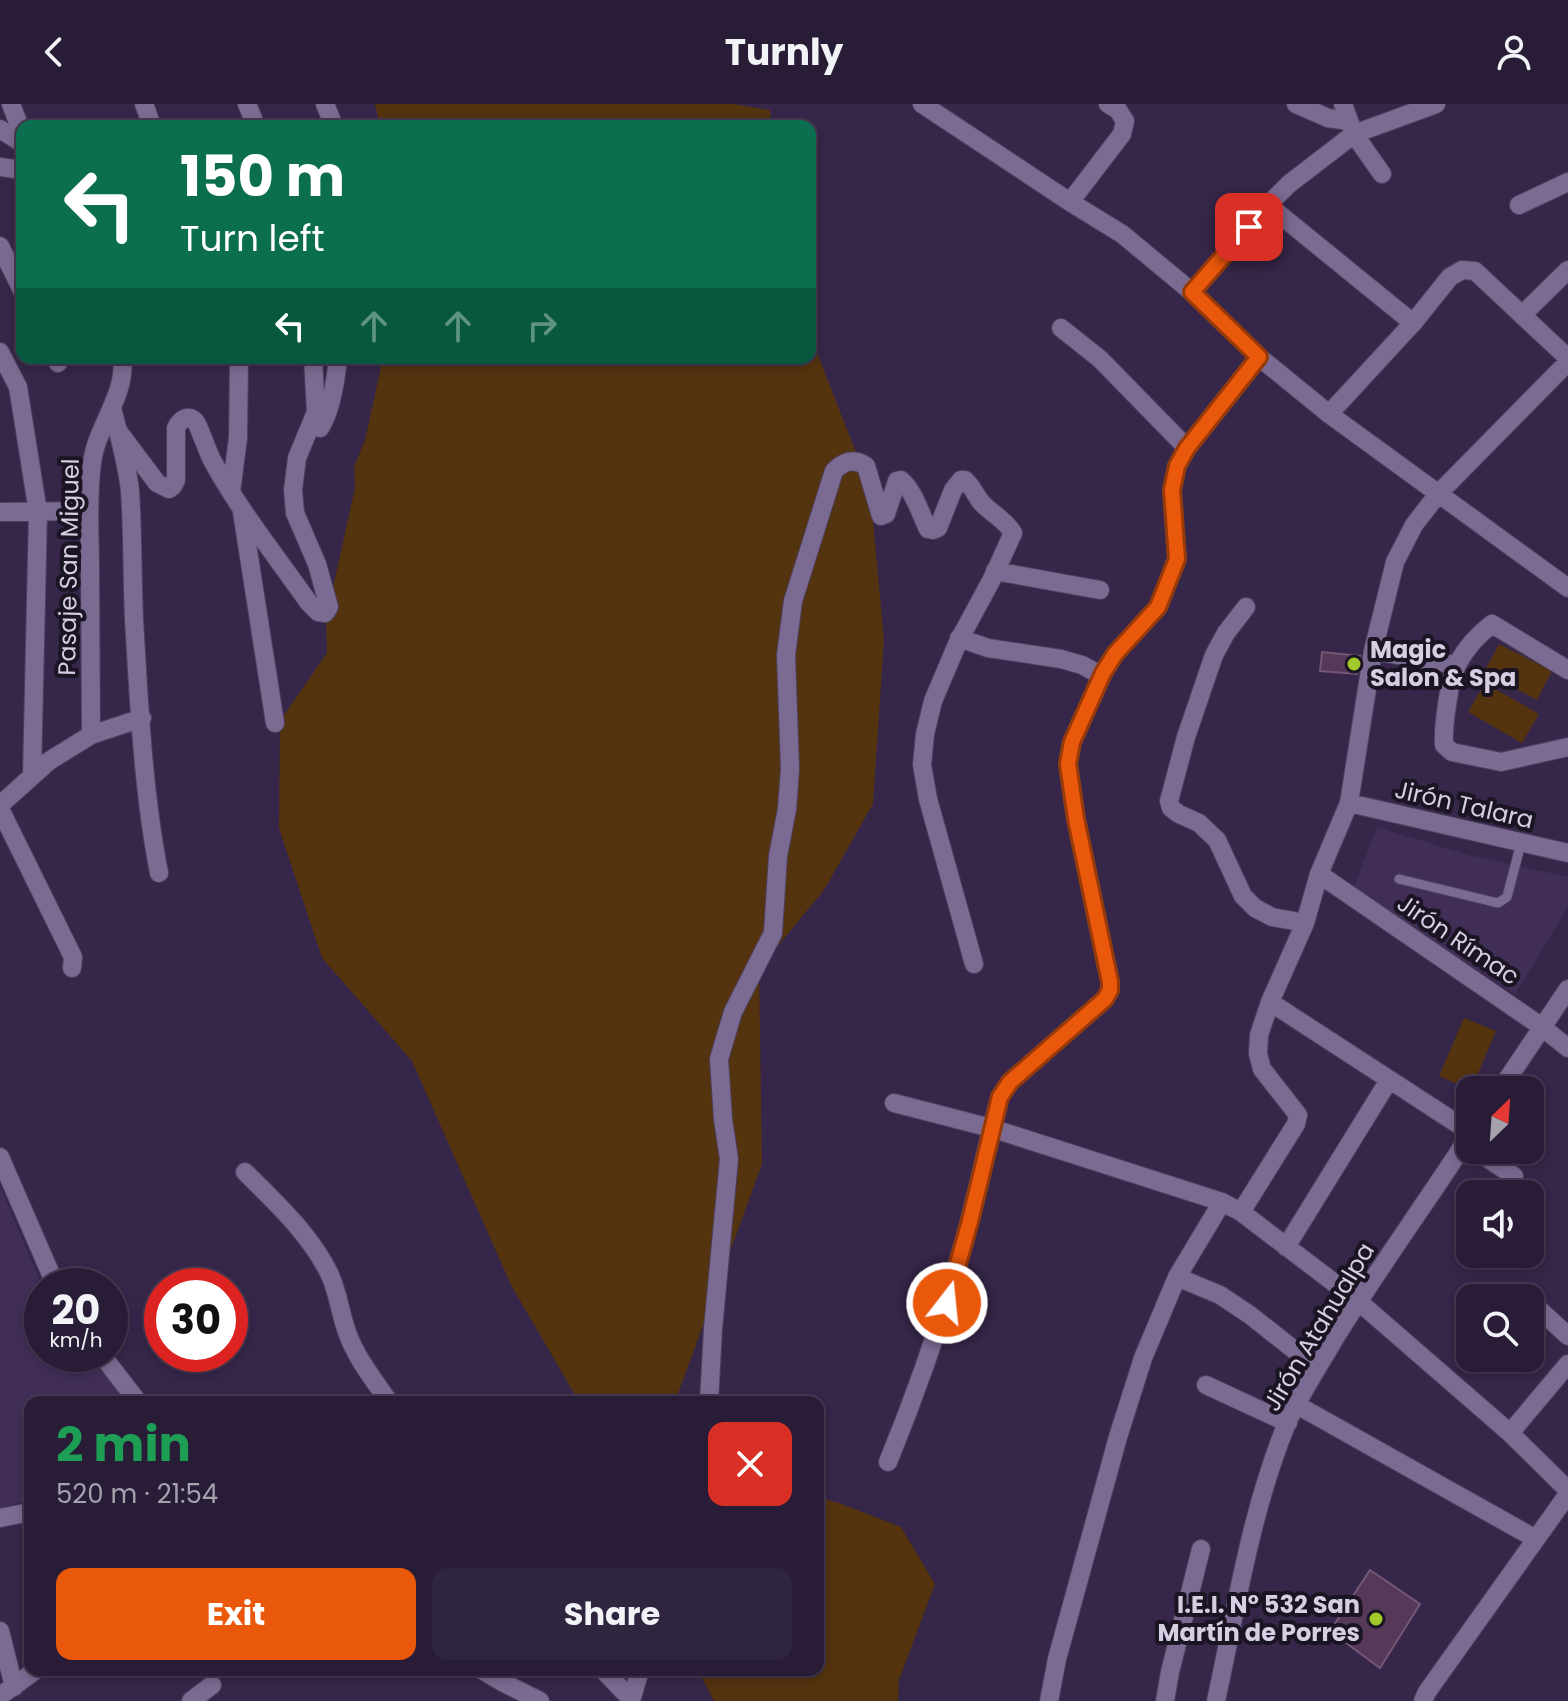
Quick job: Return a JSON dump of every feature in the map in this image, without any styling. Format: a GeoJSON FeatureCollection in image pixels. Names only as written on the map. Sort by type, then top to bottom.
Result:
{"type":"FeatureCollection","features":[{"type":"Feature","properties":{"kind":"street"},"geometry":{"type":"LineString","coordinates":[[922,104],[1122,234],[1192,292],[1259,357],[1329,414],[1568,588]]}},
{"type":"Feature","properties":{"kind":"street"},"geometry":{"type":"LineString","coordinates":[[1070,202],[1122,134],[1125,121],[1118,110],[1108,104]]}},
{"type":"Feature","properties":{"kind":"street"},"geometry":{"type":"LineString","coordinates":[[1296,104],[1328,118],[1349,120],[1436,104]]}},
{"type":"Feature","properties":{"kind":"street"},"geometry":{"type":"LineString","coordinates":[[1192,292],[1268,205],[1349,120]]}},
{"type":"Feature","properties":{"kind":"street"},"geometry":{"type":"LineString","coordinates":[[1349,120],[1382,174]]}},
{"type":"Feature","properties":{"kind":"street"},"geometry":{"type":"LineString","coordinates":[[1519,205],[1568,182]]}},
{"type":"Feature","properties":{"kind":"street"},"geometry":{"type":"LineString","coordinates":[[1268,205],[1413,323]]}},
{"type":"Feature","properties":{"kind":"street"},"geometry":{"type":"LineString","coordinates":[[0,246],[16,278]]}},
{"type":"Feature","properties":{"kind":"street"},"geometry":{"type":"LineString","coordinates":[[1241,1212],[1296,1124],[1298,1115],[1262,1069],[1258,1054],[1259,1035],[1349,803],[1373,651],[1395,562],[1414,525],[1438,494],[1568,360],[1475,271],[1462,270],[1450,277],[1413,323],[1329,414]]}},
{"type":"Feature","properties":{"kind":"street"},"geometry":{"type":"LineString","coordinates":[[1522,315],[1568,270]]}},
{"type":"Feature","properties":{"kind":"street"},"geometry":{"type":"LineString","coordinates":[[1061,328],[1100,359],[1187,448]]}},
{"type":"Feature","properties":{"kind":"street"},"geometry":{"type":"LineString","coordinates":[[0,352],[18,387],[38,512],[32,775]]}},
{"type":"Feature","properties":{"kind":"street"},"geometry":{"type":"LineString","coordinates":[[888,1462],[947,1303],[1000,1097],[1010,1082],[1105,999],[1110,990],[1076,819],[1068,764],[1072,742],[1115,654],[1158,607],[1177,559],[1172,490],[1177,466],[1187,448],[1259,357]]}},
{"type":"Feature","properties":{"kind":"street","name":"Pasaje San Miguel"},"geometry":{"type":"LineString","coordinates":[[91,735],[89,511],[92,464],[96,441],[112,408],[124,372],[123,364]]}},
{"type":"Feature","properties":{"kind":"street"},"geometry":{"type":"LineString","coordinates":[[239,364],[236,499],[275,723]]}},
{"type":"Feature","properties":{"kind":"street"},"geometry":{"type":"LineString","coordinates":[[118,431],[157,483],[169,489],[176,480],[176,428],[185,418],[192,418],[198,423],[203,443],[236,499],[309,603],[318,612],[325,613],[329,607],[327,597],[317,564],[295,513],[293,490],[297,458],[316,412],[313,364]]}},
{"type":"Feature","properties":{"kind":"street"},"geometry":{"type":"LineString","coordinates":[[304,438],[325,420],[338,364]]}},
{"type":"Feature","properties":{"kind":"street"},"geometry":{"type":"LineString","coordinates":[[112,408],[130,489],[134,620],[144,760],[159,873]]}},
{"type":"Feature","properties":{"kind":"street"},"geometry":{"type":"LineString","coordinates":[[709,1396],[729,1159],[719,1059],[733,1012],[773,933],[778,856],[787,809],[790,769],[786,655],[793,601],[834,471],[840,464],[849,461],[859,461],[866,466],[881,516],[886,514],[897,481],[901,480],[928,529],[938,528],[953,490],[961,480],[965,480],[982,504],[1007,524],[1013,533],[959,638],[933,701],[922,765],[928,799],[974,964]]}},
{"type":"Feature","properties":{"kind":"street"},"geometry":{"type":"LineString","coordinates":[[0,512],[89,511]]}},
{"type":"Feature","properties":{"kind":"street"},"geometry":{"type":"LineString","coordinates":[[995,571],[1100,590]]}},
{"type":"Feature","properties":{"kind":"street"},"geometry":{"type":"LineString","coordinates":[[1246,607],[1214,655],[1186,737],[1169,801],[1171,808],[1199,823],[1217,840],[1243,896],[1255,908],[1272,917],[1305,923]]}},
{"type":"Feature","properties":{"kind":"street"},"geometry":{"type":"LineString","coordinates":[[1568,670],[1492,624],[1456,665],[1443,730],[1444,745],[1452,752],[1501,762],[1568,747]]}},
{"type":"Feature","properties":{"kind":"street"},"geometry":{"type":"LineString","coordinates":[[959,638],[988,648],[1061,659],[1082,665],[1102,676]]}},
{"type":"Feature","properties":{"kind":"street"},"geometry":{"type":"LineString","coordinates":[[1373,651],[1456,665]]}},
{"type":"Feature","properties":{"kind":"street"},"geometry":{"type":"LineString","coordinates":[[72,968],[73,957],[0,807],[49,761],[91,735],[142,718]]}},
{"type":"Feature","properties":{"kind":"street","name":"Jirón Talara"},"geometry":{"type":"LineString","coordinates":[[1349,803],[1568,853]]}},
{"type":"Feature","properties":{"kind":"street","name":"Jirón Rímac"},"geometry":{"type":"LineString","coordinates":[[1319,874],[1568,1048]]}},
{"type":"Feature","properties":{"kind":"street"},"geometry":{"type":"LineString","coordinates":[[1509,1076],[1568,989]]}},
{"type":"Feature","properties":{"kind":"street"},"geometry":{"type":"LineString","coordinates":[[1270,1002],[1389,1080],[1456,1130]]}},
{"type":"Feature","properties":{"kind":"street"},"geometry":{"type":"LineString","coordinates":[[1286,1247],[1389,1080]]}},
{"type":"Feature","properties":{"kind":"street"},"geometry":{"type":"LineString","coordinates":[[894,1103],[991,1128],[1222,1202],[1241,1212],[1358,1301],[1510,1433],[1568,1492],[1423,1701]]}},
{"type":"Feature","properties":{"kind":"street"},"geometry":{"type":"LineString","coordinates":[[0,1157],[48,1268]]}},
{"type":"Feature","properties":{"kind":"street","name":"Jirón Atahualpa"},"geometry":{"type":"LineString","coordinates":[[1216,1701],[1261,1501],[1288,1423],[1358,1301],[1456,1161]]}},
{"type":"Feature","properties":{"kind":"street"},"geometry":{"type":"LineString","coordinates":[[1499,1164],[1514,1176]]}},
{"type":"Feature","properties":{"kind":"street"},"geometry":{"type":"LineString","coordinates":[[245,1172],[276,1203],[328,1271],[357,1355],[385,1396]]}},
{"type":"Feature","properties":{"kind":"street"},"geometry":{"type":"LineString","coordinates":[[1049,1701],[1057,1659],[1143,1358],[1177,1277],[1222,1202]]}},
{"type":"Feature","properties":{"kind":"street"},"geometry":{"type":"LineString","coordinates":[[1177,1277],[1220,1295],[1317,1368]]}},
{"type":"Feature","properties":{"kind":"street"},"geometry":{"type":"LineString","coordinates":[[1544,1314],[1568,1336]]}},
{"type":"Feature","properties":{"kind":"street"},"geometry":{"type":"LineString","coordinates":[[1510,1433],[1568,1364]]}},
{"type":"Feature","properties":{"kind":"street"},"geometry":{"type":"LineString","coordinates":[[115,1372],[133,1396]]}},
{"type":"Feature","properties":{"kind":"street"},"geometry":{"type":"LineString","coordinates":[[1206,1385],[1288,1423]]}},
{"type":"Feature","properties":{"kind":"street"},"geometry":{"type":"LineString","coordinates":[[1297,1405],[1536,1539]]}},
{"type":"Feature","properties":{"kind":"street"},"geometry":{"type":"LineString","coordinates":[[0,1518],[24,1513]]}},
{"type":"Feature","properties":{"kind":"street"},"geometry":{"type":"LineString","coordinates":[[1165,1701],[1201,1549]]}},
{"type":"Feature","properties":{"kind":"street"},"geometry":{"type":"LineString","coordinates":[[0,1631],[7,1692]]}},
{"type":"Feature","properties":{"kind":"street"},"geometry":{"type":"LineString","coordinates":[[7,1692],[28,1676]]}},
{"type":"Feature","properties":{"kind":"street"},"geometry":{"type":"LineString","coordinates":[[492,1676],[540,1701]]}},
{"type":"Feature","properties":{"kind":"street"},"geometry":{"type":"LineString","coordinates":[[609,1676],[631,1700]]}},
{"type":"Feature","properties":{"kind":"street"},"geometry":{"type":"LineString","coordinates":[[631,1700],[638,1676]]}},
{"type":"Feature","properties":{"kind":"street"},"geometry":{"type":"LineString","coordinates":[[191,1701],[212,1685]]}},
{"type":"Feature","properties":{"kind":"lane"},"geometry":{"type":"LineString","coordinates":[[1399,879],[1498,903],[1507,897],[1521,843]]}},
{"type":"Feature","properties":{"kind":"shaded area"},"geometry":{"type":"Polygon","coordinates":[[[375,104],[733,104],[770,110],[771,120],[379,120],[375,104]]]}},
{"type":"Feature","properties":{"kind":"shaded area"},"geometry":{"type":"Polygon","coordinates":[[[816,350],[870,488],[884,640],[873,804],[824,890],[759,969],[762,1164],[677,1396],[576,1396],[511,1285],[412,1061],[322,958],[279,828],[280,721],[327,653],[326,619],[355,488],[354,467],[365,440],[382,364],[816,364],[816,350]]]}},
{"type":"Feature","properties":{"kind":"shaded area"},"geometry":{"type":"Polygon","coordinates":[[[1499,644],[1552,671],[1537,700],[1484,672],[1499,644]]]}},
{"type":"Feature","properties":{"kind":"shaded area"},"geometry":{"type":"Polygon","coordinates":[[[1485,683],[1539,714],[1522,743],[1468,712],[1485,683]]]}},
{"type":"Feature","properties":{"kind":"shaded area"},"geometry":{"type":"Polygon","coordinates":[[[1377,827],[1468,855],[1568,877],[1568,907],[1515,994],[1353,890],[1377,827]]]}},
{"type":"Feature","properties":{"kind":"shaded area"},"geometry":{"type":"Polygon","coordinates":[[[1464,1018],[1496,1031],[1477,1076],[1456,1076],[1456,1083],[1439,1076],[1464,1018]]]}},
{"type":"Feature","properties":{"kind":"shaded area"},"geometry":{"type":"Polygon","coordinates":[[[0,1186],[34,1268],[24,1268],[24,1372],[104,1372],[122,1396],[24,1396],[24,1501],[0,1508],[0,1186]]]}},
{"type":"Feature","properties":{"kind":"shaded area"},"geometry":{"type":"Polygon","coordinates":[[[824,1499],[901,1527],[935,1584],[899,1680],[898,1701],[714,1701],[701,1676],[824,1676],[824,1499]]]}},
{"type":"Feature","properties":{"kind":"building"},"geometry":{"type":"Polygon","coordinates":[[[1322,652],[1360,656],[1357,674],[1320,671],[1322,652]]]}},
{"type":"Feature","properties":{"kind":"building","name":"I.E.I. N° 532 San Martín de Porres"},"geometry":{"type":"Polygon","coordinates":[[[1370,1570],[1420,1604],[1380,1668],[1330,1631],[1370,1570]]]}},
{"type":"Feature","properties":{"kind":"place","name":"Magic Salon & Spa"},"geometry":{"type":"Point","coordinates":[1354,664]}},
{"type":"Feature","properties":{"kind":"place","name":"I.E.I. N° 532 San Martín de Porres"},"geometry":{"type":"Point","coordinates":[1376,1619]}},
{"type":"Feature","properties":{"kind":"route"},"geometry":{"type":"LineString","coordinates":[[947,1303],[1000,1097],[1010,1082],[1105,999],[1110,990],[1076,819],[1068,764],[1072,742],[1103,673],[1115,654],[1158,607],[1177,559],[1172,490],[1177,466],[1187,448],[1259,357],[1192,292],[1249,227]]}}]}
